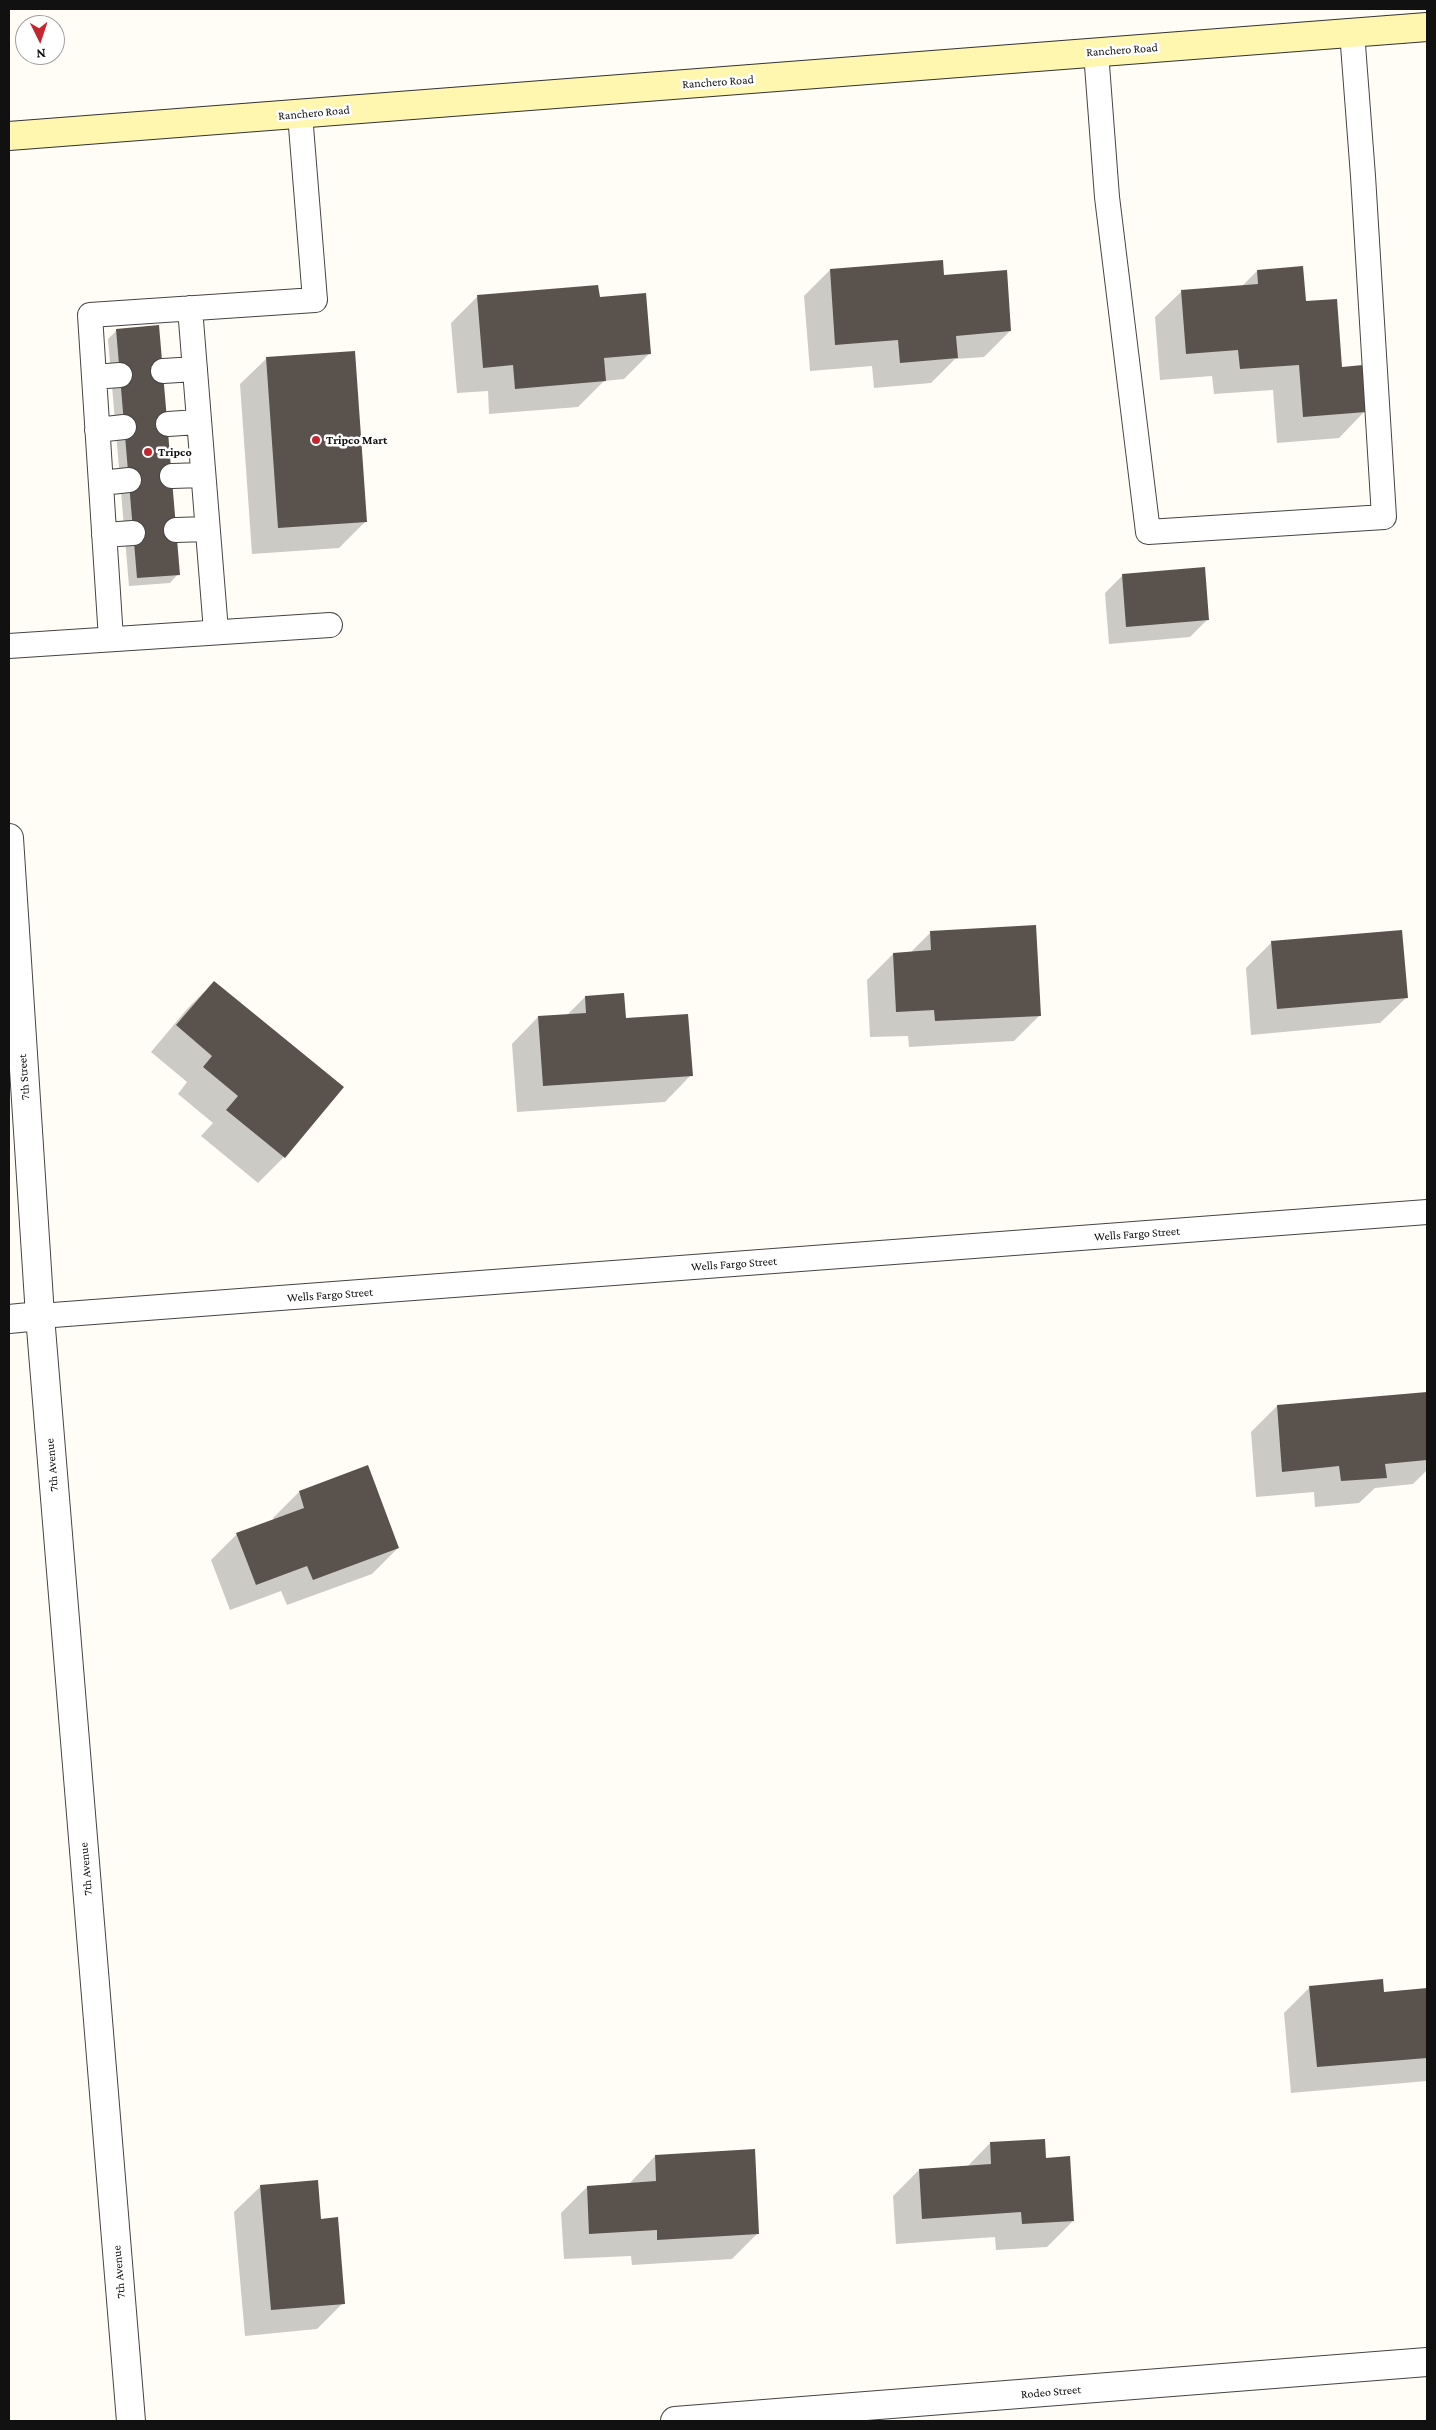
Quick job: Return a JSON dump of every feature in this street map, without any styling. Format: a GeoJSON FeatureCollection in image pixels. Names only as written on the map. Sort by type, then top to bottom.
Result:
{"type":"FeatureCollection","features":[{"type":"Feature","properties":{"kind":"main road","name":"Ranchero Road"},"geometry":{"type":"LineString","coordinates":[[9,136],[1427,27]]}},
{"type":"Feature","properties":{"kind":"street","name":"7th Street"},"geometry":{"type":"LineString","coordinates":[[9,838],[40,1316]]}},
{"type":"Feature","properties":{"kind":"street"},"geometry":{"type":"LineString","coordinates":[[9,1319],[40,1316]]}},
{"type":"Feature","properties":{"kind":"street","name":"7th Avenue"},"geometry":{"type":"LineString","coordinates":[[40,1316],[132,2421]]}},
{"type":"Feature","properties":{"kind":"street","name":"Rodeo Street"},"geometry":{"type":"LineString","coordinates":[[675,2421],[1427,2362]]}},
{"type":"Feature","properties":{"kind":"lane"},"geometry":{"type":"LineString","coordinates":[[1096,52],[1107,198],[1148,532],[1384,517],[1352,32]]}},
{"type":"Feature","properties":{"kind":"lane"},"geometry":{"type":"LineString","coordinates":[[111,639],[90,315],[315,300],[300,114]]}},
{"type":"Feature","properties":{"kind":"lane"},"geometry":{"type":"LineString","coordinates":[[190,308],[216,631]]}},
{"type":"Feature","properties":{"kind":"lane"},"geometry":{"type":"LineString","coordinates":[[163,371],[195,369]]}},
{"type":"Feature","properties":{"kind":"lane"},"geometry":{"type":"LineString","coordinates":[[94,377],[120,375]]}},
{"type":"Feature","properties":{"kind":"lane"},"geometry":{"type":"LineString","coordinates":[[168,424],[198,422]]}},
{"type":"Feature","properties":{"kind":"lane"},"geometry":{"type":"LineString","coordinates":[[97,430],[124,427]]}},
{"type":"Feature","properties":{"kind":"lane"},"geometry":{"type":"LineString","coordinates":[[172,476],[203,475]]}},
{"type":"Feature","properties":{"kind":"lane"},"geometry":{"type":"LineString","coordinates":[[101,483],[129,480]]}},
{"type":"Feature","properties":{"kind":"lane"},"geometry":{"type":"LineString","coordinates":[[176,530],[207,529]]}},
{"type":"Feature","properties":{"kind":"lane"},"geometry":{"type":"LineString","coordinates":[[104,535],[133,533]]}},
{"type":"Feature","properties":{"kind":"lane"},"geometry":{"type":"LineString","coordinates":[[9,646],[330,625]]}},
{"type":"Feature","properties":{"kind":"lane","name":"Wells Fargo Street"},"geometry":{"type":"LineString","coordinates":[[40,1316],[1427,1212]]}},
{"type":"Feature","properties":{"kind":"building"},"geometry":{"type":"Polygon","coordinates":[[[943,260],[944,275],[1007,270],[1011,331],[956,336],[958,358],[900,363],[898,340],[835,345],[830,269],[943,260]]]}},
{"type":"Feature","properties":{"kind":"building"},"geometry":{"type":"Polygon","coordinates":[[[1303,266],[1306,301],[1337,299],[1342,367],[1363,365],[1366,412],[1303,417],[1299,365],[1240,369],[1238,350],[1186,354],[1181,290],[1258,284],[1257,270],[1303,266]]]}},
{"type":"Feature","properties":{"kind":"building"},"geometry":{"type":"Polygon","coordinates":[[[598,285],[600,297],[646,293],[651,354],[604,358],[606,381],[515,389],[513,365],[483,368],[477,295],[598,285]]]}},
{"type":"Feature","properties":{"kind":"building","name":"Tripco"},"geometry":{"type":"Polygon","coordinates":[[[159,325],[180,575],[137,578],[116,329],[159,325]]]}},
{"type":"Feature","properties":{"kind":"building","name":"Tripco Mart"},"geometry":{"type":"Polygon","coordinates":[[[355,351],[367,522],[278,528],[266,357],[355,351]]]}},
{"type":"Feature","properties":{"kind":"building"},"geometry":{"type":"Polygon","coordinates":[[[1205,567],[1209,620],[1126,627],[1122,574],[1205,567]]]}},
{"type":"Feature","properties":{"kind":"building"},"geometry":{"type":"Polygon","coordinates":[[[1036,925],[1041,1016],[935,1021],[934,1010],[896,1012],[893,953],[931,950],[930,931],[1036,925]]]}},
{"type":"Feature","properties":{"kind":"building"},"geometry":{"type":"Polygon","coordinates":[[[1402,930],[1408,998],[1277,1009],[1271,941],[1402,930]]]}},
{"type":"Feature","properties":{"kind":"building"},"geometry":{"type":"Polygon","coordinates":[[[214,981],[344,1087],[285,1158],[226,1110],[238,1096],[203,1067],[212,1056],[176,1025],[214,981]]]}},
{"type":"Feature","properties":{"kind":"building"},"geometry":{"type":"Polygon","coordinates":[[[624,993],[626,1018],[688,1014],[693,1076],[543,1086],[538,1016],[586,1013],[585,996],[624,993]]]}},
{"type":"Feature","properties":{"kind":"building"},"geometry":{"type":"Polygon","coordinates":[[[1427,1392],[1427,1460],[1385,1464],[1387,1478],[1341,1481],[1339,1466],[1282,1472],[1277,1405],[1427,1392]]]}},
{"type":"Feature","properties":{"kind":"building"},"geometry":{"type":"Polygon","coordinates":[[[368,1465],[399,1548],[313,1580],[307,1566],[256,1585],[236,1533],[304,1508],[299,1491],[368,1465]]]}},
{"type":"Feature","properties":{"kind":"building"},"geometry":{"type":"Polygon","coordinates":[[[1383,1979],[1384,1992],[1427,1988],[1427,2058],[1317,2067],[1309,1986],[1383,1979]]]}},
{"type":"Feature","properties":{"kind":"building"},"geometry":{"type":"Polygon","coordinates":[[[1045,2139],[1046,2158],[1070,2156],[1074,2221],[1022,2224],[1021,2212],[922,2219],[919,2169],[991,2164],[990,2142],[1045,2139]]]}},
{"type":"Feature","properties":{"kind":"building"},"geometry":{"type":"Polygon","coordinates":[[[755,2149],[759,2234],[657,2240],[657,2230],[589,2234],[587,2186],[656,2181],[655,2155],[755,2149]]]}},
{"type":"Feature","properties":{"kind":"building"},"geometry":{"type":"Polygon","coordinates":[[[318,2180],[321,2219],[338,2217],[345,2304],[271,2310],[260,2185],[318,2180]]]}},
{"type":"Feature","properties":{"kind":"place","name":"Tripco Mart"},"geometry":{"type":"Point","coordinates":[316,440]}},
{"type":"Feature","properties":{"kind":"place","name":"Tripco"},"geometry":{"type":"Point","coordinates":[148,452]}}]}
